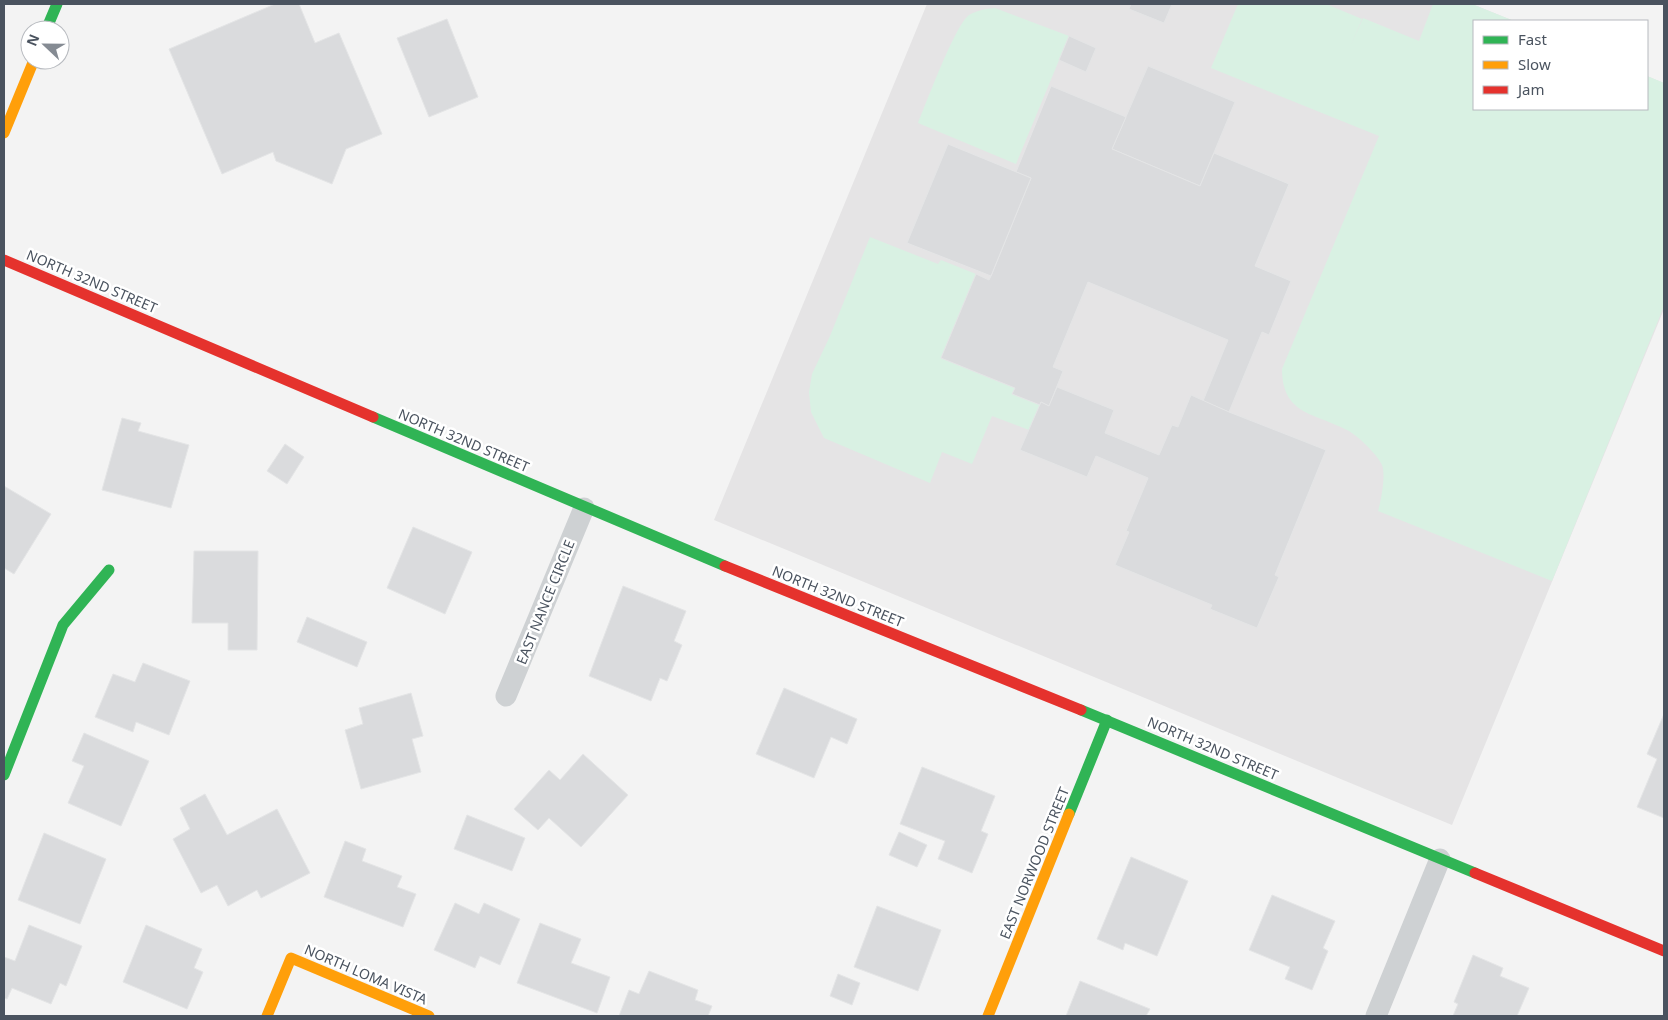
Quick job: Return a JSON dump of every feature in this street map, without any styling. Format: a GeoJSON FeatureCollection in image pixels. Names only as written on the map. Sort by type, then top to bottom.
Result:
{"type":"FeatureCollection","features":[{"type":"Feature","properties":{"kind":"street"},"geometry":{"type":"LineString","coordinates":[[50,20],[57,4]]}},
{"type":"Feature","properties":{"kind":"street"},"geometry":{"type":"LineString","coordinates":[[4,133],[30,70]]}},
{"type":"Feature","properties":{"kind":"street","name":"NORTH 32ND STREET"},"geometry":{"type":"LineString","coordinates":[[4,260],[584,508],[1107,720],[1664,951]]}},
{"type":"Feature","properties":{"kind":"street","name":"EAST NANCE CIRCLE"},"geometry":{"type":"LineString","coordinates":[[506,696],[584,508]]}},
{"type":"Feature","properties":{"kind":"street"},"geometry":{"type":"LineString","coordinates":[[5,766],[62,625],[109,570]]}},
{"type":"Feature","properties":{"kind":"street","name":"EAST NORWOOD STREET"},"geometry":{"type":"LineString","coordinates":[[988,1016],[1107,720]]}},
{"type":"Feature","properties":{"kind":"street"},"geometry":{"type":"LineString","coordinates":[[1376,1016],[1440,859]]}},
{"type":"Feature","properties":{"kind":"street","name":"NORTH LOMA VISTA"},"geometry":{"type":"LineString","coordinates":[[267,1016],[291,958],[429,1016]]}},
{"type":"Feature","properties":{"kind":"shaded area"},"geometry":{"type":"Polygon","coordinates":[[[927,4],[1472,4],[1512,20],[1473,20],[1473,110],[1648,110],[1648,76],[1664,83],[1664,309],[1452,825],[714,520],[927,4]]]}},
{"type":"Feature","properties":{"kind":"green space"},"geometry":{"type":"Polygon","coordinates":[[[1238,4],[1326,4],[1362,19],[1351,45],[1363,18],[1419,41],[1433,4],[1472,4],[1512,20],[1473,20],[1473,110],[1648,110],[1648,76],[1664,83],[1664,306],[1552,581],[1378,511],[1382,495],[1383,469],[1376,456],[1351,432],[1302,410],[1288,396],[1283,384],[1282,369],[1379,136],[1211,68],[1238,4]]]}},
{"type":"Feature","properties":{"kind":"green space"},"geometry":{"type":"Polygon","coordinates":[[[995,8],[1069,36],[1016,164],[918,123],[956,33],[963,22],[972,13],[995,8]]]}},
{"type":"Feature","properties":{"kind":"green space"},"geometry":{"type":"Polygon","coordinates":[[[870,237],[938,264],[941,260],[976,274],[941,358],[1015,388],[1013,394],[1040,405],[1029,430],[992,416],[972,464],[942,452],[930,483],[824,438],[811,412],[809,392],[812,374],[830,336],[870,237]]]}},
{"type":"Feature","properties":{"kind":"building"},"geometry":{"type":"Polygon","coordinates":[[[275,4],[299,4],[315,43],[339,33],[382,134],[346,149],[332,184],[276,161],[273,152],[222,174],[169,49],[275,4]]]}},
{"type":"Feature","properties":{"kind":"building"},"geometry":{"type":"Polygon","coordinates":[[[1131,4],[1172,4],[1164,23],[1129,9],[1131,4]]]}},
{"type":"Feature","properties":{"kind":"building"},"geometry":{"type":"Polygon","coordinates":[[[447,19],[478,97],[429,117],[397,38],[447,19]]]}},
{"type":"Feature","properties":{"kind":"building"},"geometry":{"type":"Polygon","coordinates":[[[1069,36],[1096,48],[1086,72],[1059,60],[1069,36]]]}},
{"type":"Feature","properties":{"kind":"building"},"geometry":{"type":"Polygon","coordinates":[[[1148,66],[1235,102],[1200,186],[1112,149],[1148,66]]]}},
{"type":"Feature","properties":{"kind":"building"},"geometry":{"type":"Polygon","coordinates":[[[1051,86],[1126,117],[1112,149],[1200,186],[1214,153],[1289,184],[1255,266],[1291,281],[1269,335],[1262,332],[1229,412],[1203,401],[1228,340],[1088,282],[1053,367],[1063,371],[1049,406],[1041,402],[1040,405],[1012,394],[1015,388],[941,358],[976,274],[989,280],[1031,178],[1016,172],[1051,86]]]}},
{"type":"Feature","properties":{"kind":"building"},"geometry":{"type":"Polygon","coordinates":[[[948,144],[1031,178],[991,276],[907,243],[948,144]]]}},
{"type":"Feature","properties":{"kind":"building"},"geometry":{"type":"Polygon","coordinates":[[[1057,387],[1114,410],[1105,433],[1159,455],[1172,425],[1178,427],[1191,395],[1326,450],[1275,575],[1279,577],[1257,628],[1210,609],[1212,605],[1115,565],[1129,532],[1126,531],[1148,478],[1096,456],[1087,477],[1020,450],[1041,402],[1049,406],[1057,387]]]}},
{"type":"Feature","properties":{"kind":"building"},"geometry":{"type":"Polygon","coordinates":[[[122,418],[141,423],[138,431],[189,445],[171,508],[102,490],[122,418]]]}},
{"type":"Feature","properties":{"kind":"building"},"geometry":{"type":"Polygon","coordinates":[[[285,444],[304,457],[287,484],[267,471],[285,444]]]}},
{"type":"Feature","properties":{"kind":"building"},"geometry":{"type":"Polygon","coordinates":[[[4,486],[51,514],[14,574],[4,568],[4,486]]]}},
{"type":"Feature","properties":{"kind":"building"},"geometry":{"type":"Polygon","coordinates":[[[413,527],[472,552],[445,614],[387,588],[413,527]]]}},
{"type":"Feature","properties":{"kind":"building"},"geometry":{"type":"Polygon","coordinates":[[[194,551],[258,551],[257,650],[228,650],[228,623],[192,623],[194,551]]]}},
{"type":"Feature","properties":{"kind":"building"},"geometry":{"type":"Polygon","coordinates":[[[623,586],[686,611],[674,641],[682,645],[667,681],[660,678],[651,701],[589,676],[623,586]]]}},
{"type":"Feature","properties":{"kind":"building"},"geometry":{"type":"Polygon","coordinates":[[[307,617],[367,642],[357,667],[297,642],[307,617]]]}},
{"type":"Feature","properties":{"kind":"building"},"geometry":{"type":"Polygon","coordinates":[[[143,663],[190,681],[169,735],[136,722],[133,732],[95,717],[113,674],[135,682],[143,663]]]}},
{"type":"Feature","properties":{"kind":"building"},"geometry":{"type":"Polygon","coordinates":[[[784,688],[857,719],[847,744],[831,737],[814,778],[756,754],[784,688]]]}},
{"type":"Feature","properties":{"kind":"building"},"geometry":{"type":"Polygon","coordinates":[[[411,693],[423,736],[412,739],[421,772],[361,789],[345,730],[363,724],[359,708],[411,693]]]}},
{"type":"Feature","properties":{"kind":"building"},"geometry":{"type":"Polygon","coordinates":[[[1664,714],[1664,818],[1637,807],[1657,759],[1647,754],[1664,714]]]}},
{"type":"Feature","properties":{"kind":"building"},"geometry":{"type":"Polygon","coordinates":[[[84,733],[149,761],[121,826],[68,803],[84,766],[72,761],[84,733]]]}},
{"type":"Feature","properties":{"kind":"building"},"geometry":{"type":"Polygon","coordinates":[[[583,754],[628,795],[581,847],[549,818],[538,830],[514,809],[549,770],[560,780],[583,754]]]}},
{"type":"Feature","properties":{"kind":"building"},"geometry":{"type":"Polygon","coordinates":[[[922,767],[995,796],[981,831],[988,834],[972,873],[938,859],[945,841],[900,824],[922,767]]]}},
{"type":"Feature","properties":{"kind":"building"},"geometry":{"type":"Polygon","coordinates":[[[205,794],[227,835],[277,809],[310,873],[261,898],[257,890],[228,906],[217,885],[201,893],[173,839],[190,829],[180,808],[205,794]]]}},
{"type":"Feature","properties":{"kind":"building"},"geometry":{"type":"Polygon","coordinates":[[[467,815],[525,838],[512,871],[454,849],[467,815]]]}},
{"type":"Feature","properties":{"kind":"building"},"geometry":{"type":"Polygon","coordinates":[[[899,832],[927,845],[917,867],[889,855],[899,832]]]}},
{"type":"Feature","properties":{"kind":"building"},"geometry":{"type":"Polygon","coordinates":[[[44,833],[106,859],[80,924],[18,900],[44,833]]]}},
{"type":"Feature","properties":{"kind":"building"},"geometry":{"type":"Polygon","coordinates":[[[345,841],[366,849],[362,861],[402,876],[397,887],[416,894],[403,927],[324,897],[345,841]]]}},
{"type":"Feature","properties":{"kind":"building"},"geometry":{"type":"Polygon","coordinates":[[[1131,857],[1188,881],[1157,956],[1125,943],[1123,950],[1097,939],[1131,857]]]}},
{"type":"Feature","properties":{"kind":"building"},"geometry":{"type":"Polygon","coordinates":[[[1272,895],[1335,921],[1323,948],[1328,951],[1312,990],[1285,979],[1290,967],[1249,950],[1272,895]]]}},
{"type":"Feature","properties":{"kind":"building"},"geometry":{"type":"Polygon","coordinates":[[[455,903],[479,914],[484,903],[520,919],[500,965],[480,956],[475,968],[434,950],[455,903]]]}},
{"type":"Feature","properties":{"kind":"building"},"geometry":{"type":"Polygon","coordinates":[[[877,906],[941,930],[918,991],[854,967],[877,906]]]}},
{"type":"Feature","properties":{"kind":"building"},"geometry":{"type":"Polygon","coordinates":[[[540,923],[581,939],[571,963],[610,977],[597,1013],[517,983],[540,923]]]}},
{"type":"Feature","properties":{"kind":"building"},"geometry":{"type":"Polygon","coordinates":[[[29,925],[82,946],[66,986],[60,983],[51,1004],[12,988],[7,999],[4,998],[4,957],[15,961],[29,925]]]}},
{"type":"Feature","properties":{"kind":"building"},"geometry":{"type":"Polygon","coordinates":[[[146,925],[202,949],[194,968],[203,972],[187,1009],[123,982],[146,925]]]}},
{"type":"Feature","properties":{"kind":"building"},"geometry":{"type":"Polygon","coordinates":[[[1473,955],[1503,968],[1500,976],[1529,988],[1517,1016],[1453,1016],[1458,1004],[1454,1002],[1473,955]]]}},
{"type":"Feature","properties":{"kind":"building"},"geometry":{"type":"Polygon","coordinates":[[[649,971],[698,990],[695,1000],[712,1006],[708,1016],[619,1016],[629,990],[639,994],[649,971]]]}},
{"type":"Feature","properties":{"kind":"building"},"geometry":{"type":"Polygon","coordinates":[[[838,974],[860,983],[852,1005],[830,996],[838,974]]]}},
{"type":"Feature","properties":{"kind":"building"},"geometry":{"type":"Polygon","coordinates":[[[1080,981],[1150,1009],[1146,1016],[1066,1016],[1080,981]]]}},
{"type":"Feature","properties":{"kind":"traffic: fast"},"geometry":{"type":"LineString","coordinates":[[50,20],[57,4]]}},
{"type":"Feature","properties":{"kind":"traffic: fast"},"geometry":{"type":"LineString","coordinates":[[373,417],[725,566]]}},
{"type":"Feature","properties":{"kind":"traffic: fast"},"geometry":{"type":"LineString","coordinates":[[4,775],[63,625],[109,570]]}},
{"type":"Feature","properties":{"kind":"traffic: fast"},"geometry":{"type":"LineString","coordinates":[[1081,710],[1475,873]]}},
{"type":"Feature","properties":{"kind":"traffic: fast"},"geometry":{"type":"LineString","coordinates":[[1069,814],[1107,720]]}},
{"type":"Feature","properties":{"kind":"traffic: slow"},"geometry":{"type":"LineString","coordinates":[[4,133],[30,70]]}},
{"type":"Feature","properties":{"kind":"traffic: slow"},"geometry":{"type":"LineString","coordinates":[[988,1016],[1069,814]]}},
{"type":"Feature","properties":{"kind":"traffic: slow"},"geometry":{"type":"LineString","coordinates":[[267,1016],[291,958],[429,1016]]}},
{"type":"Feature","properties":{"kind":"traffic: jam"},"geometry":{"type":"LineString","coordinates":[[4,260],[373,417]]}},
{"type":"Feature","properties":{"kind":"traffic: jam"},"geometry":{"type":"LineString","coordinates":[[725,566],[1081,710]]}},
{"type":"Feature","properties":{"kind":"traffic: jam"},"geometry":{"type":"LineString","coordinates":[[1475,873],[1664,951]]}}]}
